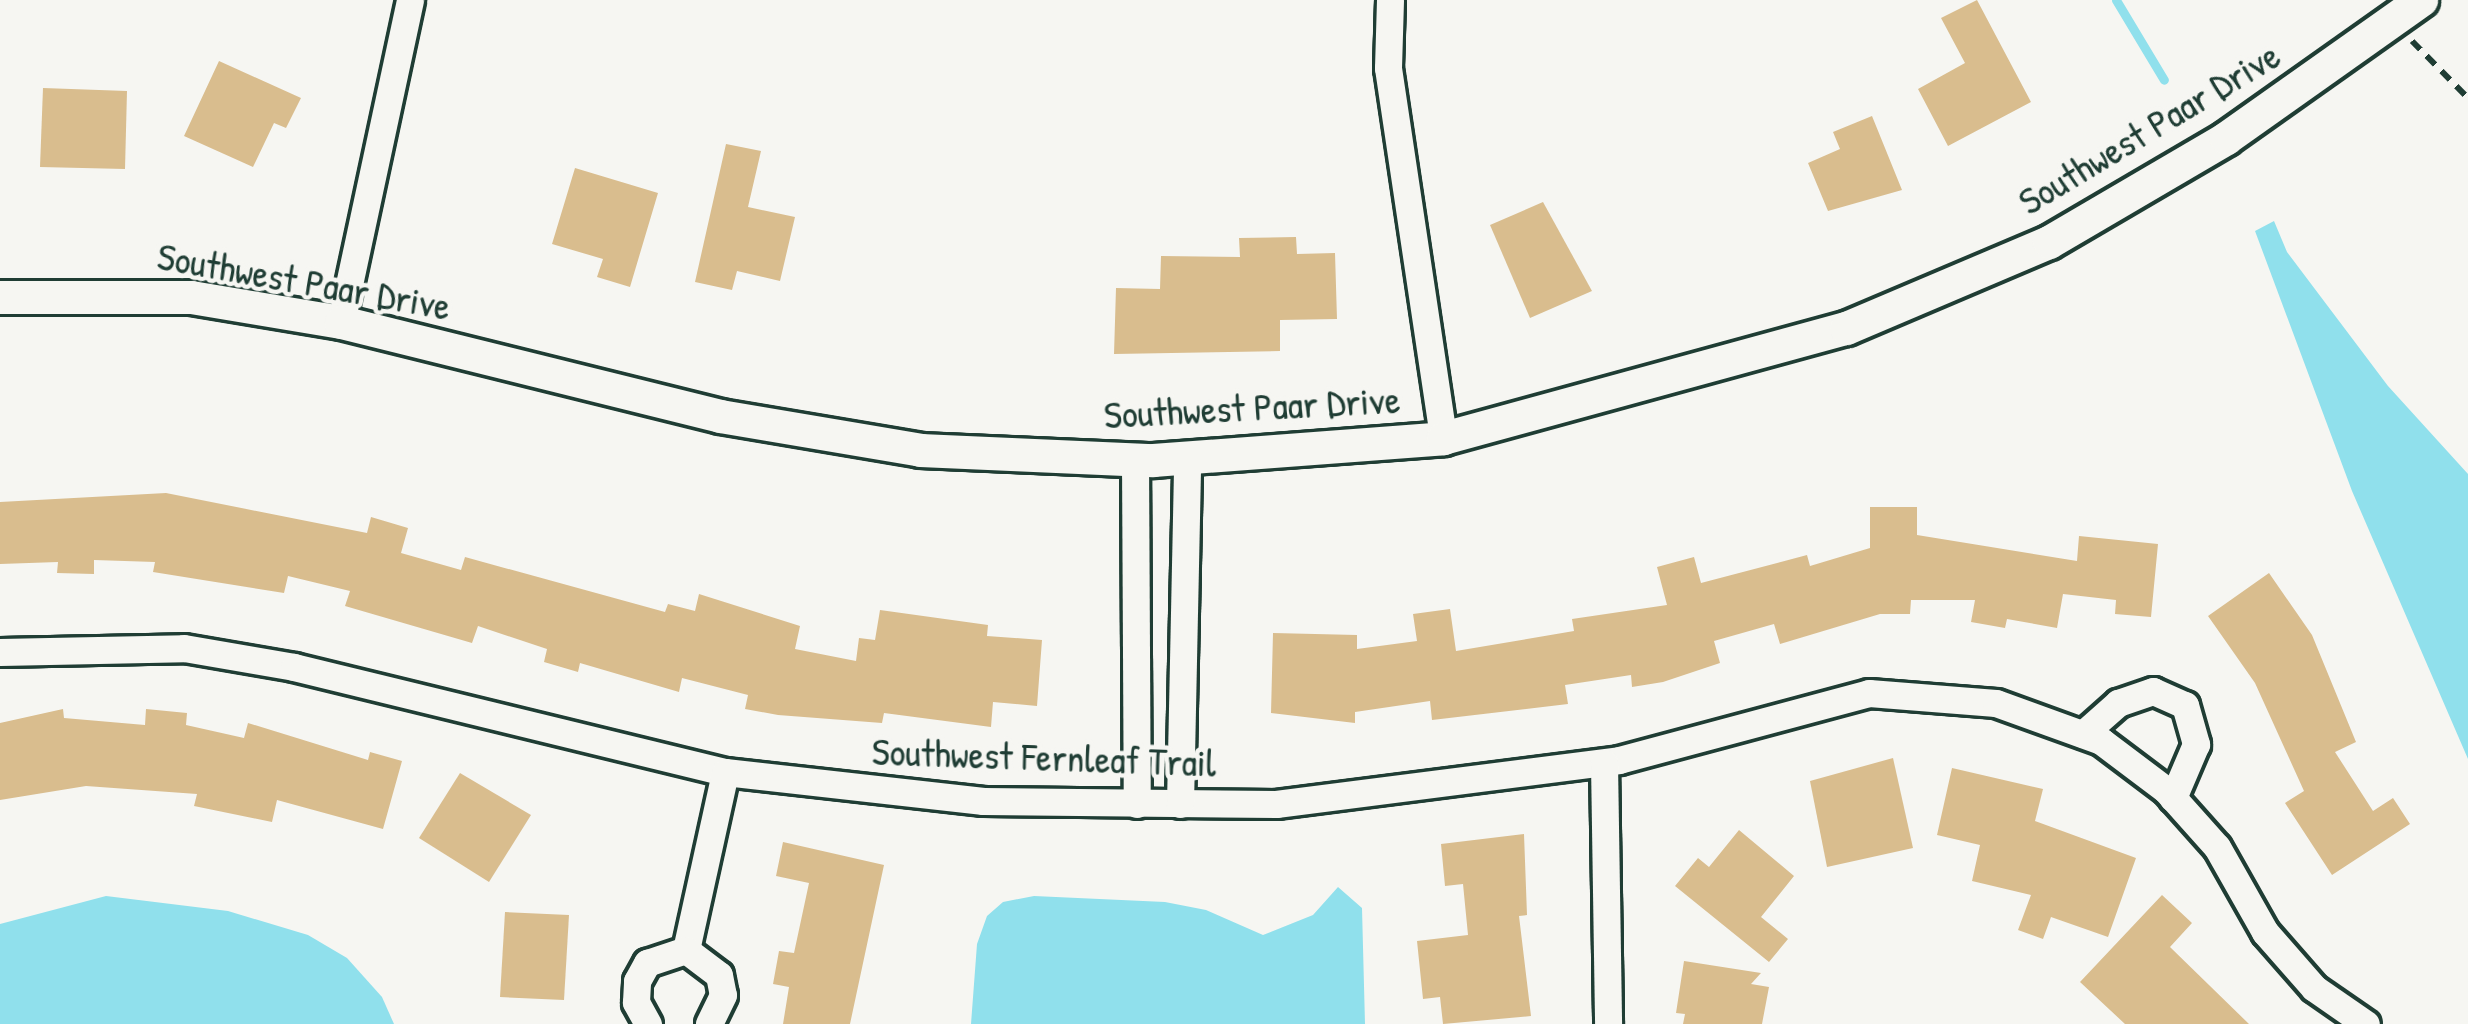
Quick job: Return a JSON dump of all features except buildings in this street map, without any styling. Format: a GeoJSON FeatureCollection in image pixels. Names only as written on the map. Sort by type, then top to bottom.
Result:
{"type":"FeatureCollection","features":[{"type":"Feature","properties":{"kind":"street"},"geometry":{"type":"LineString","coordinates":[[341,322],[410,0]]}},
{"type":"Feature","properties":{"kind":"street"},"geometry":{"type":"LineString","coordinates":[[1390,0],[1388,68],[1443,438]]}},
{"type":"Feature","properties":{"kind":"street","name":"Southwest Paar Drive"},"geometry":{"type":"LineString","coordinates":[[0,297],[191,297],[341,322],[720,416],[920,450],[1187,459],[1443,438],[1846,328],[2048,242],[2226,138],[2421,0]]}},
{"type":"Feature","properties":{"kind":"street"},"geometry":{"type":"LineString","coordinates":[[1135,459],[1137,804]]}},
{"type":"Feature","properties":{"kind":"street"},"geometry":{"type":"LineString","coordinates":[[1180,804],[1187,459]]}},
{"type":"Feature","properties":{"kind":"street","name":"Southwest Fernleaf Trail"},"geometry":{"type":"LineString","coordinates":[[0,652],[184,648],[294,667],[725,772],[983,801],[1276,804],[1604,763],[1869,693],[1996,703],[2083,734],[2173,797],[2217,847],[2265,932],[2314,988],[2366,1024]]}},
{"type":"Feature","properties":{"kind":"street"},"geometry":{"type":"LineString","coordinates":[[2083,734],[2118,703],[2153,691],[2185,705],[2196,744],[2173,797]]}},
{"type":"Feature","properties":{"kind":"street"},"geometry":{"type":"LineString","coordinates":[[1604,763],[1608,1024]]}},
{"type":"Feature","properties":{"kind":"street"},"geometry":{"type":"LineString","coordinates":[[686,950],[725,772]]}},
{"type":"Feature","properties":{"kind":"street"},"geometry":{"type":"LineString","coordinates":[[648,1024],[636,1002],[637,982],[647,963],[686,950]]}},
{"type":"Feature","properties":{"kind":"street"},"geometry":{"type":"LineString","coordinates":[[686,950],[719,975],[723,995],[709,1024]]}},
{"type":"Feature","properties":{"kind":"path"},"geometry":{"type":"LineString","coordinates":[[2393,21],[2468,98]]}},
{"type":"Feature","properties":{"kind":"water"},"geometry":{"type":"Polygon","coordinates":[[[2274,221],[2287,252],[2388,386],[2468,474],[2468,759],[2352,491],[2255,231],[2274,221]]]}},
{"type":"Feature","properties":{"kind":"water"},"geometry":{"type":"Polygon","coordinates":[[[1338,887],[1362,908],[1365,1024],[971,1024],[977,944],[987,916],[1003,902],[1034,896],[1165,902],[1206,910],[1263,935],[1313,915],[1338,887]]]}},
{"type":"Feature","properties":{"kind":"water"},"geometry":{"type":"Polygon","coordinates":[[[106,896],[228,911],[308,935],[347,958],[382,997],[394,1024],[0,1024],[0,924],[106,896]]]}},
{"type":"Feature","properties":{"kind":"waterway"},"geometry":{"type":"LineString","coordinates":[[2116,0],[2164,80]]}}]}
